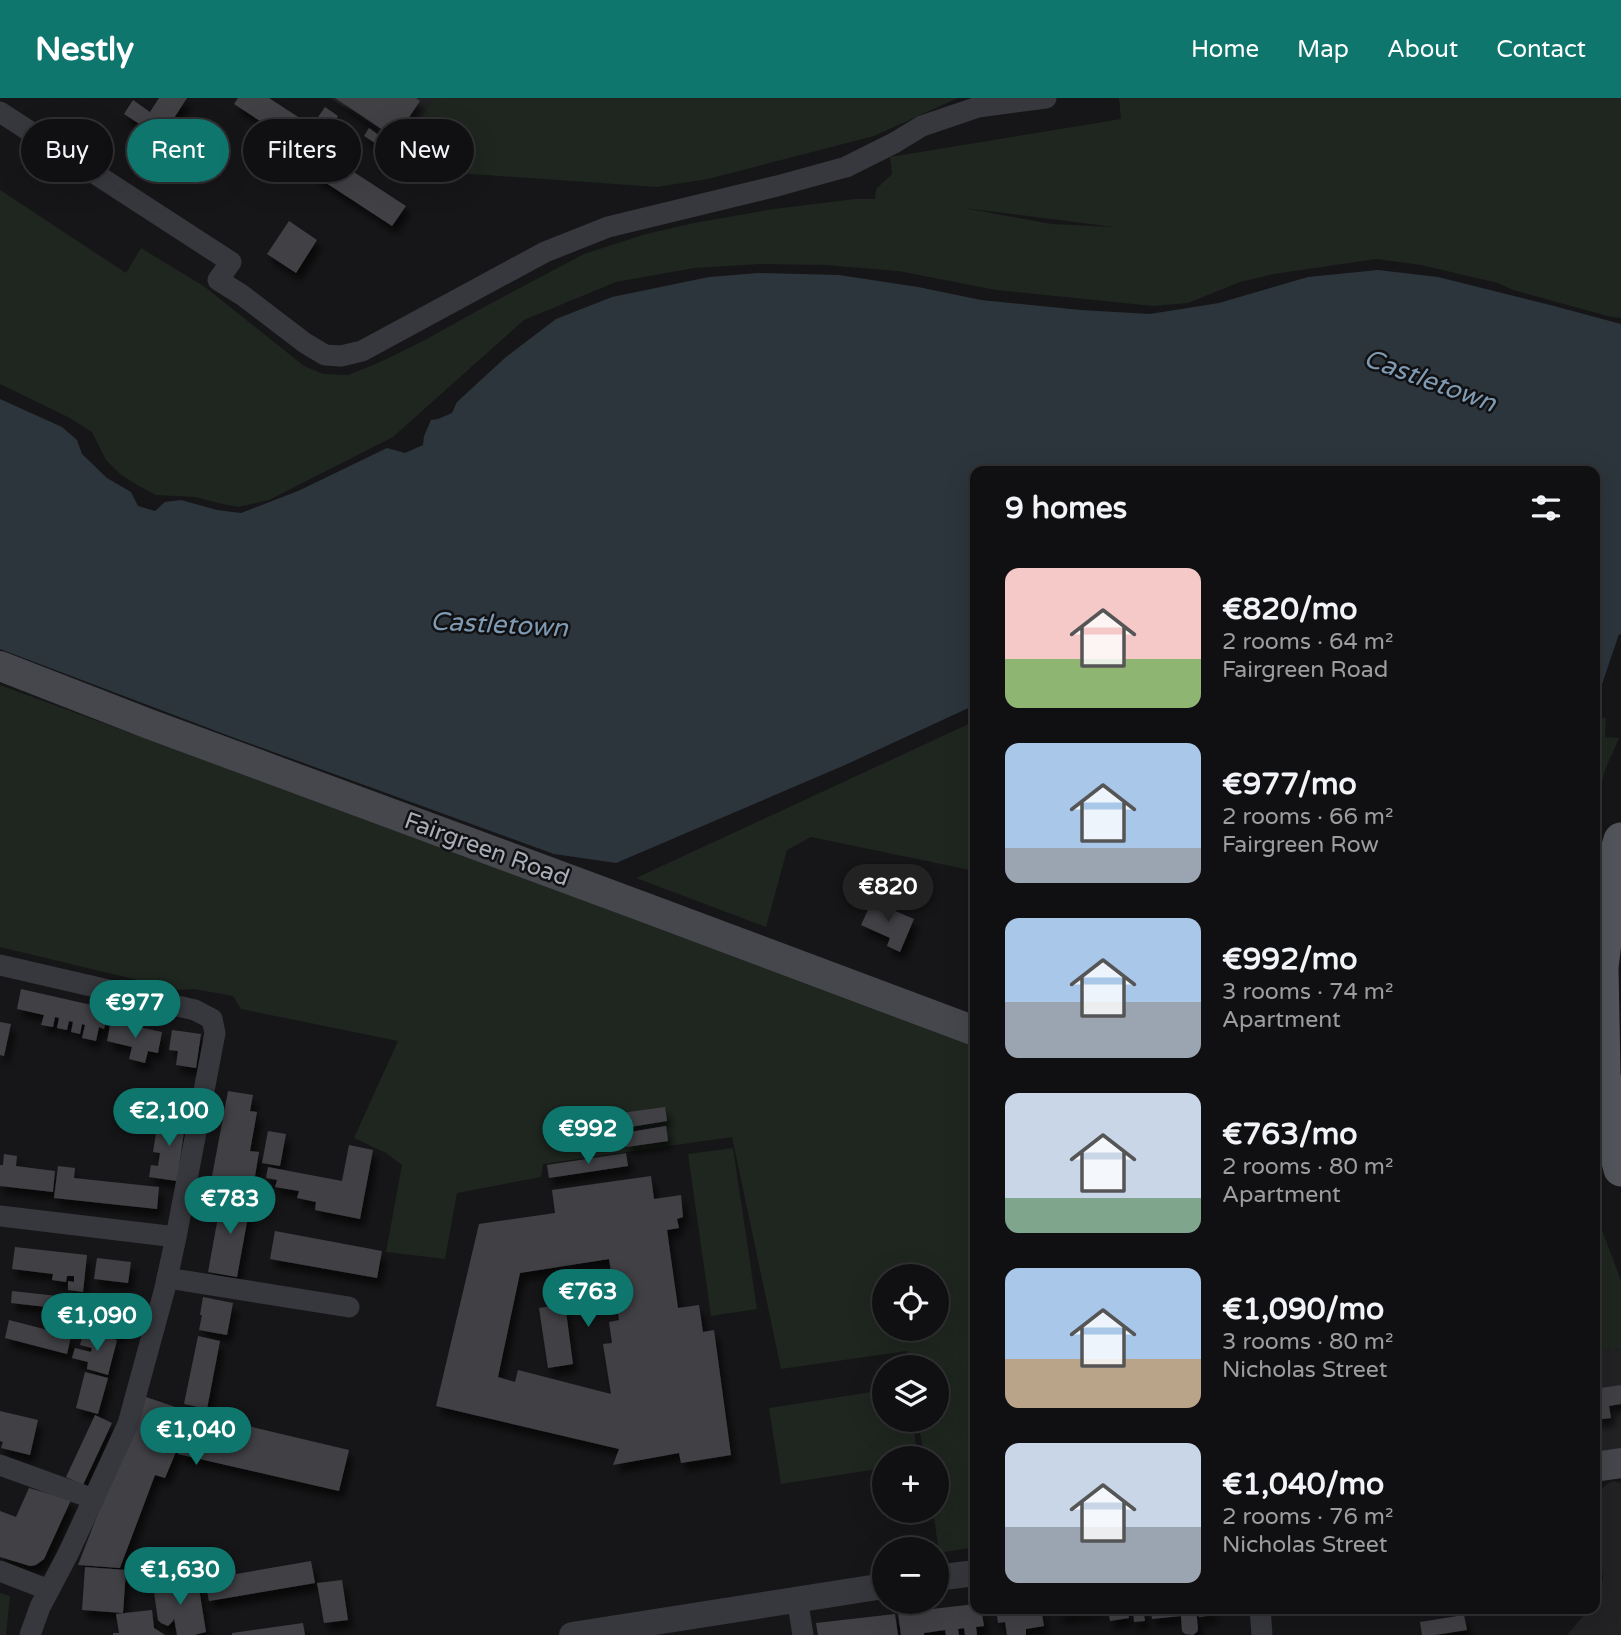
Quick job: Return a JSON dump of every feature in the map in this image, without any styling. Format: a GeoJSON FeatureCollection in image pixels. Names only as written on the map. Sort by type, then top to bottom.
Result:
{"type":"FeatureCollection","features":[{"type":"Feature","properties":{"kind":"main road","name":"Fairgreen Road"},"geometry":{"type":"LineString","coordinates":[[3,668],[970,1029]]}},
{"type":"Feature","properties":{"kind":"main road"},"geometry":{"type":"LineString","coordinates":[[1621,840],[1613,867],[1601,967],[1601,1027],[1608,1114],[1621,1168]]}},
{"type":"Feature","properties":{"kind":"main road"},"geometry":{"type":"LineString","coordinates":[[1600,1466],[1621,1463]]}},
{"type":"Feature","properties":{"kind":"street"},"geometry":{"type":"LineString","coordinates":[[0,112],[231,262],[218,280],[305,343],[325,355],[341,356],[362,351],[545,252],[608,227],[846,167],[922,126],[978,107],[1046,98]]}},
{"type":"Feature","properties":{"kind":"street"},"geometry":{"type":"LineString","coordinates":[[0,965],[195,1010],[212,1019],[215,1033],[167,1278],[128,1424],[40,1608],[30,1635]]}},
{"type":"Feature","properties":{"kind":"street"},"geometry":{"type":"LineString","coordinates":[[0,1216],[176,1237]]}},
{"type":"Feature","properties":{"kind":"street"},"geometry":{"type":"LineString","coordinates":[[167,1278],[349,1307]]}},
{"type":"Feature","properties":{"kind":"street"},"geometry":{"type":"LineString","coordinates":[[0,1465],[94,1499]]}},
{"type":"Feature","properties":{"kind":"street"},"geometry":{"type":"LineString","coordinates":[[0,1571],[49,1590]]}},
{"type":"Feature","properties":{"kind":"street"},"geometry":{"type":"LineString","coordinates":[[949,1576],[970,1574]]}},
{"type":"Feature","properties":{"kind":"street"},"geometry":{"type":"LineString","coordinates":[[572,1635],[872,1588]]}},
{"type":"Feature","properties":{"kind":"street"},"geometry":{"type":"LineString","coordinates":[[797,1598],[803,1635]]}},
{"type":"Feature","properties":{"kind":"street"},"geometry":{"type":"LineString","coordinates":[[1260,1614],[1262,1635]]}},
{"type":"Feature","properties":{"kind":"shaded area"},"geometry":{"type":"Polygon","coordinates":[[[330,98],[433,98],[419,119],[375,119],[375,128],[330,98]]]}},
{"type":"Feature","properties":{"kind":"shaded area"},"geometry":{"type":"Polygon","coordinates":[[[433,98],[958,98],[874,136],[708,179],[657,187],[474,174],[474,119],[419,119],[433,98]]]}},
{"type":"Feature","properties":{"kind":"shaded area"},"geometry":{"type":"Polygon","coordinates":[[[1119,98],[1621,98],[1621,318],[1513,290],[1498,283],[1421,265],[1376,259],[1274,274],[1240,282],[1188,303],[1153,306],[996,290],[898,271],[825,265],[760,264],[694,268],[616,282],[524,320],[393,437],[269,500],[238,507],[195,497],[156,495],[120,474],[106,460],[92,432],[68,417],[0,384],[0,190],[126,273],[141,248],[205,287],[304,366],[323,374],[348,375],[423,341],[584,254],[646,234],[694,223],[774,209],[875,199],[876,189],[892,174],[890,157],[1121,119],[1119,98]],[[964,208],[1051,224],[1114,227],[964,208]]]}},
{"type":"Feature","properties":{"kind":"shaded area"},"geometry":{"type":"Polygon","coordinates":[[[0,685],[970,1042],[970,1548],[949,1551],[949,1537],[937,1537],[935,1523],[949,1523],[949,1446],[922,1446],[920,1432],[949,1432],[949,1355],[908,1355],[907,1351],[781,1369],[732,1137],[543,1164],[541,1177],[457,1193],[445,1259],[386,1252],[402,1165],[386,1153],[354,1138],[398,1041],[241,1009],[233,996],[194,989],[179,990],[0,947],[0,685]]]}},
{"type":"Feature","properties":{"kind":"shaded area"},"geometry":{"type":"Polygon","coordinates":[[[1600,718],[1606,718],[1605,737],[1619,738],[1600,789],[1600,718]]]}},
{"type":"Feature","properties":{"kind":"shaded area"},"geometry":{"type":"Polygon","coordinates":[[[970,723],[970,870],[811,837],[787,850],[766,927],[636,878],[970,723]]]}},
{"type":"Feature","properties":{"kind":"shaded area"},"geometry":{"type":"Polygon","coordinates":[[[733,1148],[757,1309],[711,1316],[688,1154],[733,1148]]]}},
{"type":"Feature","properties":{"kind":"shaded area"},"geometry":{"type":"Polygon","coordinates":[[[1600,1224],[1621,1281],[1621,1349],[1600,1351],[1600,1224]]]}},
{"type":"Feature","properties":{"kind":"shaded area"},"geometry":{"type":"Polygon","coordinates":[[[1621,1349],[1621,1448],[1600,1452],[1600,1351],[1621,1349]]]}},
{"type":"Feature","properties":{"kind":"shaded area"},"geometry":{"type":"Polygon","coordinates":[[[872,1392],[872,1432],[914,1432],[916,1446],[872,1446],[872,1470],[781,1484],[769,1408],[872,1392]]]}},
{"type":"Feature","properties":{"kind":"shaded area"},"geometry":{"type":"Polygon","coordinates":[[[1613,1481],[1621,1483],[1621,1635],[1567,1635],[1585,1614],[1600,1614],[1600,1586],[1603,1580],[1600,1491],[1613,1481]]]}},
{"type":"Feature","properties":{"kind":"shaded area"},"geometry":{"type":"Polygon","coordinates":[[[0,1593],[10,1596],[6,1635],[0,1635],[0,1593]]]}},
{"type":"Feature","properties":{"kind":"water","name":"Castletown"},"geometry":{"type":"Polygon","coordinates":[[[1378,270],[1438,277],[1621,324],[1621,635],[1619,634],[1600,690],[1600,466],[970,466],[970,707],[845,765],[616,863],[554,854],[0,649],[0,399],[62,427],[77,440],[82,454],[107,478],[131,492],[138,506],[155,511],[165,502],[181,500],[217,510],[241,513],[298,491],[387,448],[405,453],[423,445],[431,420],[452,413],[457,402],[506,357],[556,319],[612,297],[709,277],[758,273],[839,275],[981,300],[1150,314],[1219,303],[1308,277],[1378,270]]]}},
{"type":"Feature","properties":{"kind":"building"},"geometry":{"type":"Polygon","coordinates":[[[159,98],[187,98],[173,119],[132,119],[124,114],[133,100],[150,112],[159,98]]]}},
{"type":"Feature","properties":{"kind":"building"},"geometry":{"type":"Polygon","coordinates":[[[238,98],[269,98],[301,119],[257,119],[234,104],[238,98]]]}},
{"type":"Feature","properties":{"kind":"building"},"geometry":{"type":"Polygon","coordinates":[[[335,98],[416,98],[420,101],[408,119],[375,119],[375,125],[335,98]]]}},
{"type":"Feature","properties":{"kind":"building"},"geometry":{"type":"Polygon","coordinates":[[[325,107],[338,116],[336,119],[317,119],[325,107]]]}},
{"type":"Feature","properties":{"kind":"building"},"geometry":{"type":"Polygon","coordinates":[[[369,128],[375,132],[375,143],[364,136],[369,128]]]}},
{"type":"Feature","properties":{"kind":"building"},"geometry":{"type":"Polygon","coordinates":[[[361,177],[406,206],[392,226],[325,182],[361,182],[361,177]]]}},
{"type":"Feature","properties":{"kind":"building"},"geometry":{"type":"Polygon","coordinates":[[[289,221],[317,240],[296,273],[267,254],[289,221]]]}},
{"type":"Feature","properties":{"kind":"building"},"geometry":{"type":"Polygon","coordinates":[[[872,901],[914,919],[900,952],[887,946],[890,938],[861,925],[872,901]]]}},
{"type":"Feature","properties":{"kind":"building"},"geometry":{"type":"Polygon","coordinates":[[[21,989],[109,1009],[104,1029],[99,1027],[96,1041],[82,1038],[85,1025],[82,1024],[80,1034],[71,1032],[73,1022],[69,1021],[67,1030],[57,1028],[59,1018],[55,1017],[53,1027],[41,1025],[44,1015],[17,1009],[21,989]]]}},
{"type":"Feature","properties":{"kind":"building"},"geometry":{"type":"Polygon","coordinates":[[[111,1021],[162,1032],[158,1053],[148,1051],[145,1063],[129,1059],[132,1047],[107,1041],[111,1021]]]}},
{"type":"Feature","properties":{"kind":"building"},"geometry":{"type":"Polygon","coordinates":[[[0,1022],[11,1024],[4,1056],[0,1055],[0,1022]]]}},
{"type":"Feature","properties":{"kind":"building"},"geometry":{"type":"Polygon","coordinates":[[[172,1030],[201,1034],[196,1068],[176,1065],[178,1051],[169,1050],[172,1030]]]}},
{"type":"Feature","properties":{"kind":"building"},"geometry":{"type":"Polygon","coordinates":[[[228,1091],[253,1095],[250,1111],[257,1112],[250,1151],[259,1152],[252,1194],[210,1187],[228,1091]]]}},
{"type":"Feature","properties":{"kind":"building"},"geometry":{"type":"Polygon","coordinates":[[[665,1107],[667,1121],[624,1128],[621,1113],[665,1107]]]}},
{"type":"Feature","properties":{"kind":"building"},"geometry":{"type":"Polygon","coordinates":[[[165,1115],[186,1118],[177,1181],[149,1177],[151,1165],[158,1166],[160,1153],[153,1152],[157,1127],[163,1128],[165,1115]]]}},
{"type":"Feature","properties":{"kind":"building"},"geometry":{"type":"Polygon","coordinates":[[[666,1126],[668,1141],[626,1147],[624,1133],[666,1126]]]}},
{"type":"Feature","properties":{"kind":"building"},"geometry":{"type":"Polygon","coordinates":[[[268,1131],[286,1134],[280,1166],[262,1163],[268,1131]]]}},
{"type":"Feature","properties":{"kind":"building"},"geometry":{"type":"Polygon","coordinates":[[[349,1145],[373,1150],[360,1219],[315,1210],[316,1202],[297,1198],[299,1191],[275,1187],[277,1180],[266,1178],[268,1167],[342,1181],[349,1145]]]}},
{"type":"Feature","properties":{"kind":"building"},"geometry":{"type":"Polygon","coordinates":[[[626,1153],[628,1166],[549,1178],[547,1165],[626,1153]]]}},
{"type":"Feature","properties":{"kind":"building"},"geometry":{"type":"Polygon","coordinates":[[[4,1154],[17,1156],[16,1166],[55,1171],[53,1192],[0,1186],[0,1165],[3,1165],[4,1154]]]}},
{"type":"Feature","properties":{"kind":"building"},"geometry":{"type":"Polygon","coordinates":[[[58,1166],[75,1168],[74,1178],[159,1187],[157,1209],[54,1198],[58,1166]]]}},
{"type":"Feature","properties":{"kind":"building"},"geometry":{"type":"Polygon","coordinates":[[[651,1176],[654,1199],[681,1195],[683,1217],[677,1219],[679,1228],[667,1230],[678,1308],[699,1305],[703,1332],[714,1330],[731,1455],[681,1463],[679,1453],[613,1465],[619,1449],[436,1406],[479,1224],[555,1213],[552,1190],[651,1176]],[[609,1259],[520,1273],[498,1377],[515,1382],[518,1370],[611,1394],[603,1344],[612,1343],[609,1322],[619,1320],[609,1259]]]}},
{"type":"Feature","properties":{"kind":"building"},"geometry":{"type":"Polygon","coordinates":[[[222,1195],[251,1200],[237,1277],[208,1272],[222,1195]]]}},
{"type":"Feature","properties":{"kind":"building"},"geometry":{"type":"Polygon","coordinates":[[[275,1231],[382,1251],[377,1278],[270,1259],[275,1231]]]}},
{"type":"Feature","properties":{"kind":"building"},"geometry":{"type":"Polygon","coordinates":[[[15,1247],[87,1255],[83,1292],[68,1290],[68,1281],[74,1282],[74,1276],[67,1276],[66,1282],[52,1280],[53,1274],[12,1269],[15,1247]]]}},
{"type":"Feature","properties":{"kind":"building"},"geometry":{"type":"Polygon","coordinates":[[[97,1258],[131,1262],[128,1283],[94,1279],[97,1258]]]}},
{"type":"Feature","properties":{"kind":"building"},"geometry":{"type":"Polygon","coordinates":[[[12,1291],[67,1297],[65,1309],[11,1303],[12,1291]]]}},
{"type":"Feature","properties":{"kind":"building"},"geometry":{"type":"Polygon","coordinates":[[[105,1296],[128,1301],[119,1336],[96,1330],[99,1321],[79,1316],[81,1308],[101,1313],[105,1296]]]}},
{"type":"Feature","properties":{"kind":"building"},"geometry":{"type":"Polygon","coordinates":[[[203,1297],[233,1303],[227,1335],[199,1330],[203,1297]]]}},
{"type":"Feature","properties":{"kind":"building"},"geometry":{"type":"Polygon","coordinates":[[[565,1304],[573,1364],[548,1368],[539,1308],[565,1304]]]}},
{"type":"Feature","properties":{"kind":"building"},"geometry":{"type":"Polygon","coordinates":[[[48,1313],[73,1316],[72,1326],[47,1323],[48,1313]]]}},
{"type":"Feature","properties":{"kind":"building"},"geometry":{"type":"Polygon","coordinates":[[[9,1320],[71,1336],[67,1354],[5,1338],[9,1320]]]}},
{"type":"Feature","properties":{"kind":"building"},"geometry":{"type":"Polygon","coordinates":[[[83,1334],[117,1340],[108,1375],[87,1369],[88,1362],[72,1358],[75,1348],[91,1352],[92,1348],[80,1345],[83,1334]]]}},
{"type":"Feature","properties":{"kind":"building"},"geometry":{"type":"Polygon","coordinates":[[[198,1336],[220,1341],[207,1409],[184,1404],[198,1336]]]}},
{"type":"Feature","properties":{"kind":"building"},"geometry":{"type":"Polygon","coordinates":[[[85,1372],[108,1378],[98,1414],[76,1408],[85,1372]]]}},
{"type":"Feature","properties":{"kind":"building"},"geometry":{"type":"Polygon","coordinates":[[[1621,1385],[1621,1404],[1609,1406],[1611,1418],[1600,1419],[1600,1388],[1621,1385]]]}},
{"type":"Feature","properties":{"kind":"building"},"geometry":{"type":"Polygon","coordinates":[[[146,1397],[193,1413],[349,1450],[339,1491],[178,1454],[189,1421],[165,1478],[155,1475],[120,1568],[78,1565],[146,1397]]]}},
{"type":"Feature","properties":{"kind":"building"},"geometry":{"type":"Polygon","coordinates":[[[0,1411],[38,1420],[30,1455],[1,1448],[3,1442],[0,1441],[0,1411]]]}},
{"type":"Feature","properties":{"kind":"building"},"geometry":{"type":"Polygon","coordinates":[[[95,1415],[112,1423],[83,1485],[66,1477],[95,1415]]]}},
{"type":"Feature","properties":{"kind":"building"},"geometry":{"type":"Polygon","coordinates":[[[29,1488],[71,1500],[44,1559],[30,1566],[0,1557],[0,1511],[16,1517],[29,1488]]]}},
{"type":"Feature","properties":{"kind":"building"},"geometry":{"type":"Polygon","coordinates":[[[311,1561],[315,1583],[209,1601],[204,1575],[236,1570],[236,1574],[311,1561]]]}},
{"type":"Feature","properties":{"kind":"building"},"geometry":{"type":"Polygon","coordinates":[[[85,1567],[126,1570],[123,1613],[82,1610],[85,1567]]]}},
{"type":"Feature","properties":{"kind":"building"},"geometry":{"type":"Polygon","coordinates":[[[160,1577],[166,1580],[168,1587],[198,1582],[206,1632],[177,1635],[174,1618],[168,1626],[158,1620],[153,1585],[160,1577]]]}},
{"type":"Feature","properties":{"kind":"building"},"geometry":{"type":"Polygon","coordinates":[[[342,1580],[348,1620],[324,1623],[317,1583],[342,1580]]]}},
{"type":"Feature","properties":{"kind":"building"},"geometry":{"type":"Polygon","coordinates":[[[970,1605],[970,1614],[982,1614],[984,1626],[976,1627],[977,1635],[965,1635],[964,1628],[958,1629],[959,1635],[946,1635],[945,1630],[924,1635],[901,1635],[898,1614],[949,1614],[949,1607],[970,1605]]]}},
{"type":"Feature","properties":{"kind":"building"},"geometry":{"type":"Polygon","coordinates":[[[152,1610],[154,1628],[165,1635],[113,1635],[119,1633],[116,1614],[152,1610]]]}},
{"type":"Feature","properties":{"kind":"building"},"geometry":{"type":"Polygon","coordinates":[[[895,1614],[898,1635],[818,1635],[816,1623],[895,1614]]]}},
{"type":"Feature","properties":{"kind":"building"},"geometry":{"type":"Polygon","coordinates":[[[997,1614],[1042,1614],[1044,1626],[1026,1629],[1026,1635],[1007,1635],[1005,1622],[998,1623],[997,1614]]]}},
{"type":"Feature","properties":{"kind":"building"},"geometry":{"type":"Polygon","coordinates":[[[1109,1614],[1128,1614],[1129,1618],[1110,1621],[1109,1614]]]}},
{"type":"Feature","properties":{"kind":"building"},"geometry":{"type":"Polygon","coordinates":[[[1133,1614],[1144,1614],[1145,1621],[1134,1622],[1133,1614]]]}},
{"type":"Feature","properties":{"kind":"building"},"geometry":{"type":"Polygon","coordinates":[[[1152,1614],[1197,1614],[1198,1629],[1193,1635],[1185,1634],[1182,1631],[1181,1616],[1152,1619],[1152,1614]]]}},
{"type":"Feature","properties":{"kind":"building"},"geometry":{"type":"Polygon","coordinates":[[[1464,1615],[1467,1630],[1422,1635],[1420,1622],[1464,1615]]]}},
{"type":"Feature","properties":{"kind":"building"},"geometry":{"type":"Polygon","coordinates":[[[303,1623],[305,1635],[232,1635],[232,1633],[303,1623]]]}}]}
